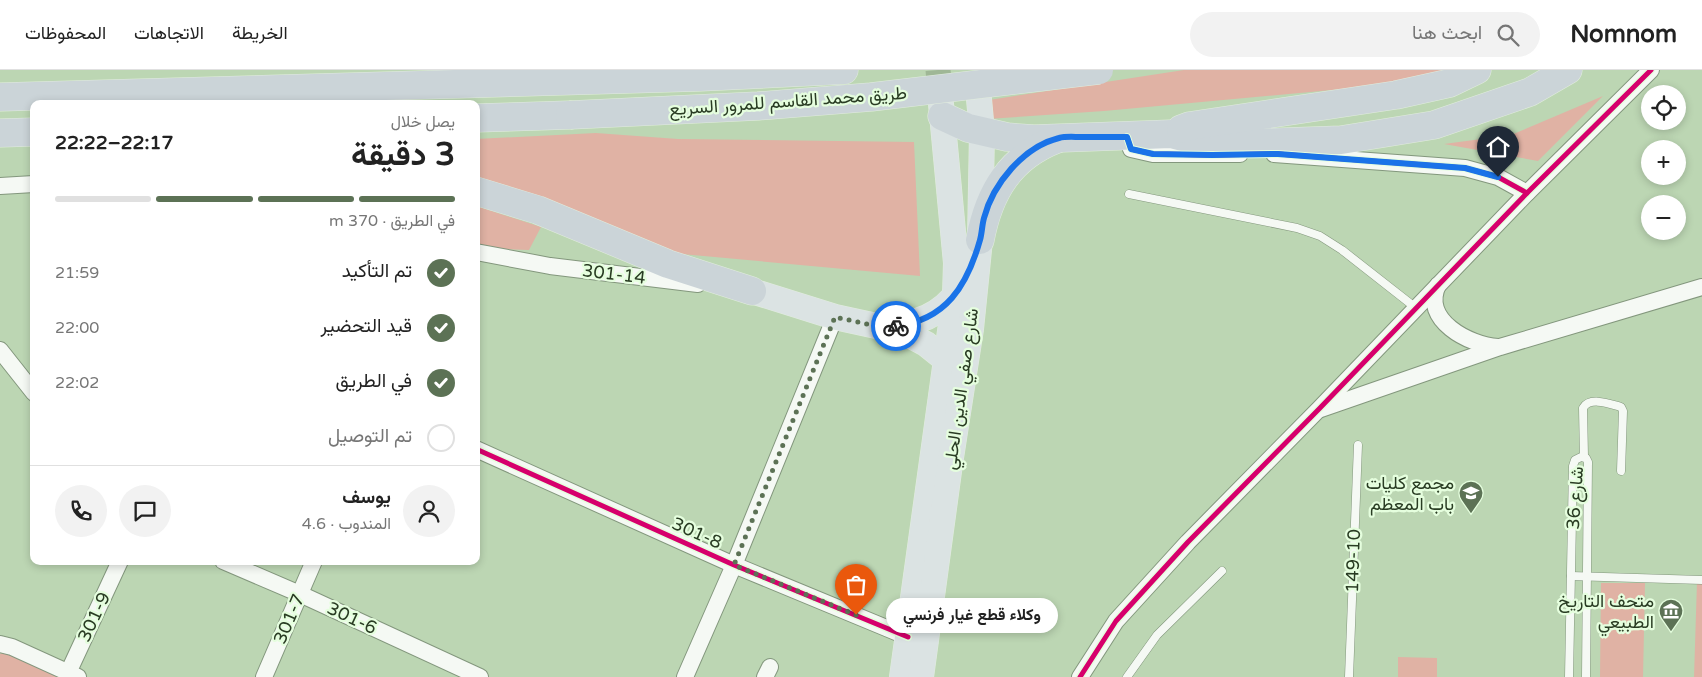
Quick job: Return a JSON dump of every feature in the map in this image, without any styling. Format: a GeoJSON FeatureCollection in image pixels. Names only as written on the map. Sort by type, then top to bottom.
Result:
{"type":"FeatureCollection","features":[{"type":"Feature","properties":{"kind":"highway"},"geometry":{"type":"LineString","coordinates":[[700,77],[744,70]]}},
{"type":"Feature","properties":{"kind":"highway","name":"طريق محمد القاسم للمرور السريع"},"geometry":{"type":"LineString","coordinates":[[0,97],[700,77],[844,70]]}},
{"type":"Feature","properties":{"kind":"highway","name":"طريق محمد القاسم للمرور السريع"},"geometry":{"type":"LineString","coordinates":[[480,118],[748,106],[871,97],[1099,70]]}},
{"type":"Feature","properties":{"kind":"highway"},"geometry":{"type":"LineString","coordinates":[[1171,134],[1188,126],[1396,95],[1450,83],[1477,70]]}},
{"type":"Feature","properties":{"kind":"highway"},"geometry":{"type":"LineString","coordinates":[[942,110],[982,132],[1007,137],[1127,137],[1171,134],[1194,140],[1262,142],[1341,140],[1434,125],[1530,92],[1568,70]]}},
{"type":"Feature","properties":{"kind":"highway"},"geometry":{"type":"LineString","coordinates":[[0,133],[30,132]]}},
{"type":"Feature","properties":{"kind":"highway"},"geometry":{"type":"LineString","coordinates":[[980,240],[984,217],[993,196],[1005,176],[1039,146],[1060,138]]}},
{"type":"Feature","properties":{"kind":"highway"},"geometry":{"type":"LineString","coordinates":[[480,192],[538,210],[668,264],[752,290]]}},
{"type":"Feature","properties":{"kind":"main road","name":"شارع صفي الدين الحلي"},"geometry":{"type":"LineString","coordinates":[[921,677],[950,464],[971,329],[980,240],[982,132],[979,99]]}},
{"type":"Feature","properties":{"kind":"main road","name":"شارع صفي الدين الحلي"},"geometry":{"type":"LineString","coordinates":[[902,677],[955,295],[956,263],[942,110]]}},
{"type":"Feature","properties":{"kind":"main road"},"geometry":{"type":"LineString","coordinates":[[881,327],[911,324],[928,317],[946,305],[968,275],[980,240]]}},
{"type":"Feature","properties":{"kind":"main road"},"geometry":{"type":"LineString","coordinates":[[752,290],[835,317],[911,336],[926,344],[946,360]]}},
{"type":"Feature","properties":{"kind":"street"},"geometry":{"type":"LineString","coordinates":[[1080,677],[1116,621],[1188,542],[1319,409],[1526,193],[1651,70]]}},
{"type":"Feature","properties":{"kind":"street"},"geometry":{"type":"LineString","coordinates":[[1127,137],[1131,149],[1153,154],[1278,154],[1465,168],[1498,177],[1526,193]]}},
{"type":"Feature","properties":{"kind":"street"},"geometry":{"type":"LineString","coordinates":[[0,186],[30,184]]}},
{"type":"Feature","properties":{"kind":"street","name":"301-14"},"geometry":{"type":"LineString","coordinates":[[480,253],[550,266],[752,290]]}},
{"type":"Feature","properties":{"kind":"street"},"geometry":{"type":"LineString","coordinates":[[1438,285],[1433,294],[1433,304],[1451,328],[1469,341],[1500,347]]}},
{"type":"Feature","properties":{"kind":"street"},"geometry":{"type":"LineString","coordinates":[[1319,409],[1500,347],[1702,287]]}},
{"type":"Feature","properties":{"kind":"street"},"geometry":{"type":"LineString","coordinates":[[685,677],[734,565],[835,317]]}},
{"type":"Feature","properties":{"kind":"street"},"geometry":{"type":"LineString","coordinates":[[0,350],[30,388]]}},
{"type":"Feature","properties":{"kind":"street","name":"301-8"},"geometry":{"type":"LineString","coordinates":[[480,451],[734,565],[908,637]]}},
{"type":"Feature","properties":{"kind":"street","name":"301-9"},"geometry":{"type":"LineString","coordinates":[[73,675],[118,565]]}},
{"type":"Feature","properties":{"kind":"street","name":"301-6"},"geometry":{"type":"LineString","coordinates":[[232,565],[480,677]]}},
{"type":"Feature","properties":{"kind":"street","name":"301-7"},"geometry":{"type":"LineString","coordinates":[[264,677],[312,565]]}},
{"type":"Feature","properties":{"kind":"street"},"geometry":{"type":"LineString","coordinates":[[0,644],[12,647],[73,675]]}},
{"type":"Feature","properties":{"kind":"lane"},"geometry":{"type":"LineString","coordinates":[[1129,194],[1298,228],[1320,236],[1342,250],[1416,308]]}},
{"type":"Feature","properties":{"kind":"lane"},"geometry":{"type":"LineString","coordinates":[[1584,457],[1583,408],[1586,403],[1591,401],[1621,407],[1623,411],[1621,471]]}},
{"type":"Feature","properties":{"kind":"lane","name":"149-10"},"geometry":{"type":"LineString","coordinates":[[1349,677],[1358,445]]}},
{"type":"Feature","properties":{"kind":"lane","name":"شارع 36"},"geometry":{"type":"LineString","coordinates":[[1569,677],[1573,466],[1576,458],[1584,457],[1588,462],[1586,677]]}},
{"type":"Feature","properties":{"kind":"lane"},"geometry":{"type":"LineString","coordinates":[[1127,677],[1157,635],[1222,571]]}},
{"type":"Feature","properties":{"kind":"lane"},"geometry":{"type":"LineString","coordinates":[[1571,576],[1702,580]]}},
{"type":"Feature","properties":{"kind":"shaded area"},"geometry":{"type":"Polygon","coordinates":[[[1184,70],[1455,70],[1396,84],[1104,111],[987,119],[989,100],[1184,70]]]}},
{"type":"Feature","properties":{"kind":"shaded area"},"geometry":{"type":"Polygon","coordinates":[[[1603,96],[1538,161],[1444,144],[1511,135],[1603,96]]]}},
{"type":"Feature","properties":{"kind":"shaded area"},"geometry":{"type":"Polygon","coordinates":[[[596,133],[678,139],[914,142],[920,276],[660,252],[480,181],[480,139],[596,133]]]}},
{"type":"Feature","properties":{"kind":"shaded area"},"geometry":{"type":"Polygon","coordinates":[[[480,207],[541,227],[529,250],[500,249],[480,245],[480,207]]]}},
{"type":"Feature","properties":{"kind":"shaded area"},"geometry":{"type":"Polygon","coordinates":[[[1697,582],[1702,582],[1702,677],[1694,677],[1697,582]]]}},
{"type":"Feature","properties":{"kind":"shaded area"},"geometry":{"type":"Polygon","coordinates":[[[1601,583],[1645,583],[1643,677],[1600,677],[1601,583]]]}},
{"type":"Feature","properties":{"kind":"shaded area"},"geometry":{"type":"Polygon","coordinates":[[[6,651],[63,677],[0,677],[0,654],[6,651]]]}},
{"type":"Feature","properties":{"kind":"shaded area"},"geometry":{"type":"Polygon","coordinates":[[[1398,657],[1437,658],[1437,677],[1398,677],[1398,657]]]}},
{"type":"Feature","properties":{"kind":"tunnel"},"geometry":{"type":"LineString","coordinates":[[938,70],[941,104]]}},
{"type":"Feature","properties":{"kind":"cycle path"},"geometry":{"type":"LineString","coordinates":[[1080,677],[1116,621],[1188,542],[1527,193],[1651,70]]}},
{"type":"Feature","properties":{"kind":"cycle path"},"geometry":{"type":"LineString","coordinates":[[1127,137],[1131,149],[1153,154],[1278,154],[1465,168],[1498,177],[1527,193]]}},
{"type":"Feature","properties":{"kind":"cycle path"},"geometry":{"type":"LineString","coordinates":[[480,451],[734,565],[908,637]]}},
{"type":"Feature","properties":{"kind":"way so far"},"geometry":{"type":"LineString","coordinates":[[856,615],[734,565],[835,317],[881,327],[896,326]]}},
{"type":"Feature","properties":{"kind":"place","name":"مجمع كليات باب المعظم"},"geometry":{"type":"Point","coordinates":[1471,514]}},
{"type":"Feature","properties":{"kind":"place","name":"وكلاء قطع غيار فرنسي"},"geometry":{"type":"Point","coordinates":[856,615]}},
{"type":"Feature","properties":{"kind":"place","name":"متحف التاريخ الطبيعي"},"geometry":{"type":"Point","coordinates":[1671,632]}},
{"type":"Feature","properties":{"kind":"route"},"geometry":{"type":"LineString","coordinates":[[896,326],[911,324],[928,317],[946,305],[958,292],[968,275],[980,240],[984,217],[993,196],[1005,176],[1039,146],[1060,138],[1127,137],[1131,149],[1153,154],[1278,154],[1465,168],[1498,177]]}}]}
